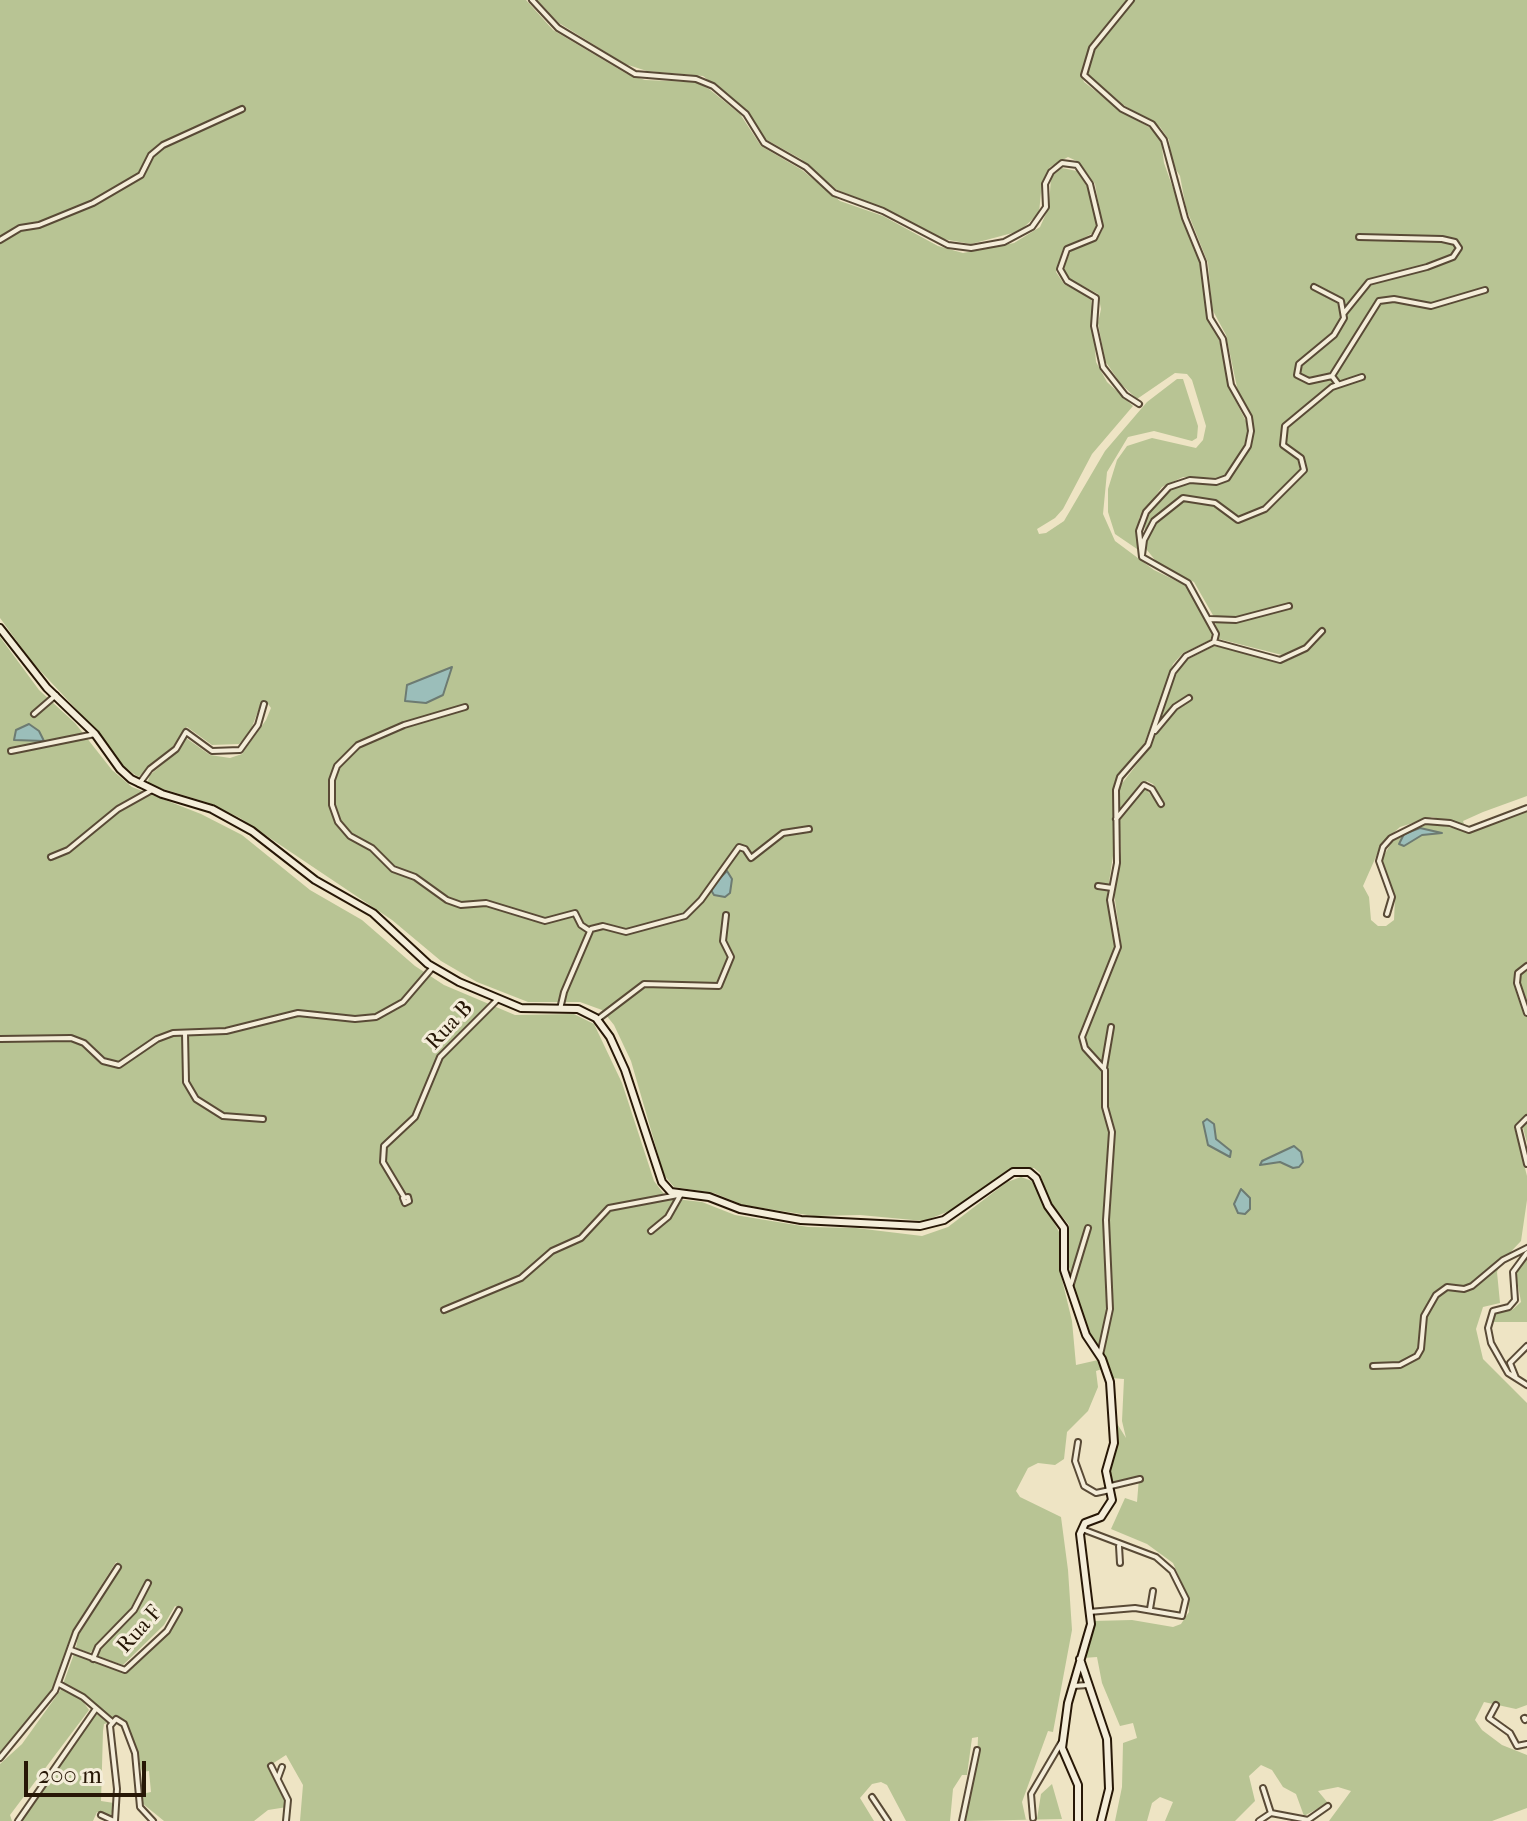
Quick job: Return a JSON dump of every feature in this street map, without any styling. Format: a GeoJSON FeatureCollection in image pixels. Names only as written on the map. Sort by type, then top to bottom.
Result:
{"type":"FeatureCollection","features":[{"type":"Feature","properties":{"kind":"street"},"geometry":{"type":"LineString","coordinates":[[532,0],[558,28],[635,74],[696,79],[713,86],[746,114],[764,143],[806,167],[834,193],[883,211],[948,245],[964,248],[1004,242],[1032,227],[1046,207],[1045,184],[1051,172],[1062,163],[1077,165],[1090,184],[1100,226],[1094,238],[1067,249],[1060,269],[1067,281],[1096,298],[1094,326],[1103,367],[1125,395],[1139,404]]}},
{"type":"Feature","properties":{"kind":"street"},"geometry":{"type":"LineString","coordinates":[[1131,0],[1092,48],[1084,75],[1122,109],[1152,124],[1164,140],[1185,218],[1203,262],[1210,318],[1223,339],[1231,385],[1249,417],[1251,439],[1227,478],[1216,482],[1178,482],[1152,504],[1139,531],[1142,557]]}},
{"type":"Feature","properties":{"kind":"street"},"geometry":{"type":"LineString","coordinates":[[0,240],[20,228],[39,225],[93,203],[141,175],[151,155],[163,145],[242,109]]}},
{"type":"Feature","properties":{"kind":"street"},"geometry":{"type":"LineString","coordinates":[[1332,376],[1309,381],[1299,377],[1297,370],[1302,360],[1337,332],[1344,313],[1358,292],[1373,279],[1427,267],[1453,257],[1459,248],[1455,242],[1442,239],[1359,237]]}},
{"type":"Feature","properties":{"kind":"street"},"geometry":{"type":"LineString","coordinates":[[1314,287],[1336,295],[1343,304],[1344,313]]}},
{"type":"Feature","properties":{"kind":"street"},"geometry":{"type":"LineString","coordinates":[[1332,376],[1336,365],[1356,343],[1373,306],[1382,299],[1431,306],[1485,290]]}},
{"type":"Feature","properties":{"kind":"street"},"geometry":{"type":"LineString","coordinates":[[1332,376],[1338,384]]}},
{"type":"Feature","properties":{"kind":"street"},"geometry":{"type":"LineString","coordinates":[[1142,557],[1144,540],[1154,521],[1183,498],[1215,503],[1238,520],[1265,509],[1301,476],[1304,467],[1301,458],[1283,445],[1285,426],[1295,414],[1317,402],[1338,384],[1362,377]]}},
{"type":"Feature","properties":{"kind":"street"},"geometry":{"type":"LineString","coordinates":[[1142,557],[1188,583],[1216,632],[1214,642]]}},
{"type":"Feature","properties":{"kind":"street"},"geometry":{"type":"LineString","coordinates":[[1210,619],[1236,620],[1289,606]]}},
{"type":"Feature","properties":{"kind":"street"},"geometry":{"type":"LineString","coordinates":[[0,628],[56,695],[95,734],[120,769],[139,784],[212,809],[245,826],[315,880],[373,913],[433,967],[497,1000],[530,1010],[582,1010],[598,1019],[625,1070],[667,1190],[709,1197],[740,1209],[801,1220],[920,1226],[944,1220],[1004,1177],[1026,1171],[1036,1178],[1048,1206],[1064,1228],[1063,1265],[1086,1335],[1101,1357],[1110,1386],[1114,1446],[1106,1471],[1112,1488],[1105,1513],[1080,1533]]}},
{"type":"Feature","properties":{"kind":"street"},"geometry":{"type":"LineString","coordinates":[[1105,1069],[1085,1048],[1082,1037],[1116,956],[1112,888],[1117,863],[1118,782],[1144,751],[1179,663],[1214,642],[1280,660],[1306,648],[1322,631]]}},
{"type":"Feature","properties":{"kind":"street"},"geometry":{"type":"LineString","coordinates":[[34,714],[56,695]]}},
{"type":"Feature","properties":{"kind":"street"},"geometry":{"type":"LineString","coordinates":[[1153,733],[1175,707],[1189,698]]}},
{"type":"Feature","properties":{"kind":"street"},"geometry":{"type":"LineString","coordinates":[[139,784],[150,769],[176,749],[186,732],[208,750],[230,753],[240,750],[258,725],[264,704]]}},
{"type":"Feature","properties":{"kind":"street"},"geometry":{"type":"LineString","coordinates":[[465,707],[404,725],[358,745],[337,766],[332,780],[332,805],[338,822],[350,836],[372,848],[393,869],[415,877],[447,900],[461,905],[486,903],[545,921],[575,913],[581,925],[590,931]]}},
{"type":"Feature","properties":{"kind":"street"},"geometry":{"type":"LineString","coordinates":[[11,751],[95,734]]}},
{"type":"Feature","properties":{"kind":"street"},"geometry":{"type":"LineString","coordinates":[[1116,819],[1144,785],[1152,789],[1161,804]]}},
{"type":"Feature","properties":{"kind":"street"},"geometry":{"type":"LineString","coordinates":[[51,857],[68,850],[118,809],[152,790]]}},
{"type":"Feature","properties":{"kind":"street"},"geometry":{"type":"LineString","coordinates":[[1387,914],[1392,894],[1379,857],[1391,838],[1425,821],[1450,823],[1470,830],[1527,808]]}},
{"type":"Feature","properties":{"kind":"street"},"geometry":{"type":"LineString","coordinates":[[560,1009],[590,931],[603,926],[626,932],[685,916],[701,900],[739,847],[745,849],[751,858],[783,833],[809,829]]}},
{"type":"Feature","properties":{"kind":"street"},"geometry":{"type":"LineString","coordinates":[[1098,886],[1112,888]]}},
{"type":"Feature","properties":{"kind":"street"},"geometry":{"type":"LineString","coordinates":[[598,1019],[639,986],[713,988],[721,984],[731,956],[723,941],[726,915]]}},
{"type":"Feature","properties":{"kind":"street"},"geometry":{"type":"LineString","coordinates":[[1527,966],[1518,973],[1517,979],[1519,997],[1527,1013]]}},
{"type":"Feature","properties":{"kind":"street"},"geometry":{"type":"LineString","coordinates":[[0,1039],[71,1038],[84,1043],[103,1061],[119,1065],[157,1039],[185,1032],[234,1030],[298,1013],[355,1019],[376,1017],[403,1002],[433,967]]}},
{"type":"Feature","properties":{"kind":"street","name":"Rua B"},"geometry":{"type":"LineString","coordinates":[[404,1197],[383,1162],[382,1149],[415,1117],[434,1069],[445,1051],[497,1000]]}},
{"type":"Feature","properties":{"kind":"street"},"geometry":{"type":"LineString","coordinates":[[1101,1357],[1110,1299],[1106,1220],[1113,1138],[1105,1107],[1105,1069],[1111,1027]]}},
{"type":"Feature","properties":{"kind":"street"},"geometry":{"type":"LineString","coordinates":[[185,1032],[186,1082],[196,1099],[223,1116],[263,1119]]}},
{"type":"Feature","properties":{"kind":"street"},"geometry":{"type":"LineString","coordinates":[[1527,1118],[1519,1122],[1527,1164]]}},
{"type":"Feature","properties":{"kind":"street"},"geometry":{"type":"LineString","coordinates":[[651,1231],[668,1217],[681,1194]]}},
{"type":"Feature","properties":{"kind":"street"},"geometry":{"type":"LineString","coordinates":[[444,1310],[517,1281],[552,1251],[581,1238],[609,1208],[681,1194]]}},
{"type":"Feature","properties":{"kind":"street"},"geometry":{"type":"LineString","coordinates":[[1071,1284],[1088,1228]]}},
{"type":"Feature","properties":{"kind":"street"},"geometry":{"type":"LineString","coordinates":[[1373,1366],[1400,1365],[1417,1356],[1421,1349],[1424,1316],[1436,1295],[1447,1287],[1464,1289],[1472,1286],[1503,1260],[1527,1251]]}},
{"type":"Feature","properties":{"kind":"street"},"geometry":{"type":"LineString","coordinates":[[1527,1251],[1513,1272],[1515,1300],[1509,1307],[1493,1311],[1488,1328],[1491,1343],[1506,1369],[1527,1385]]}},
{"type":"Feature","properties":{"kind":"street"},"geometry":{"type":"LineString","coordinates":[[1521,1382],[1509,1365],[1519,1350],[1527,1346]]}},
{"type":"Feature","properties":{"kind":"street"},"geometry":{"type":"LineString","coordinates":[[1078,1442],[1074,1459],[1084,1486],[1098,1493],[1140,1479]]}},
{"type":"Feature","properties":{"kind":"street"},"geometry":{"type":"LineString","coordinates":[[1080,1533],[1152,1556],[1170,1569],[1186,1598],[1183,1616],[1150,1609],[1089,1612]]}},
{"type":"Feature","properties":{"kind":"street"},"geometry":{"type":"LineString","coordinates":[[1078,1821],[1078,1785],[1063,1752],[1062,1741],[1080,1658],[1091,1625],[1080,1533]]}},
{"type":"Feature","properties":{"kind":"street"},"geometry":{"type":"LineString","coordinates":[[1119,1545],[1120,1563]]}},
{"type":"Feature","properties":{"kind":"street"},"geometry":{"type":"LineString","coordinates":[[0,1758],[25,1732],[59,1684],[80,1625],[118,1567]]}},
{"type":"Feature","properties":{"kind":"street"},"geometry":{"type":"LineString","coordinates":[[71,1650],[93,1659],[98,1647],[134,1610],[148,1583]]}},
{"type":"Feature","properties":{"kind":"street"},"geometry":{"type":"LineString","coordinates":[[1150,1609],[1153,1591]]}},
{"type":"Feature","properties":{"kind":"street","name":"Rua F"},"geometry":{"type":"LineString","coordinates":[[93,1659],[124,1671],[165,1633],[179,1610]]}},
{"type":"Feature","properties":{"kind":"street"},"geometry":{"type":"LineString","coordinates":[[1080,1658],[1104,1722],[1109,1756],[1108,1793],[1101,1821]]}},
{"type":"Feature","properties":{"kind":"street"},"geometry":{"type":"LineString","coordinates":[[59,1684],[83,1697],[111,1721],[120,1720],[127,1730],[138,1766],[140,1805],[153,1821]]}},
{"type":"Feature","properties":{"kind":"street"},"geometry":{"type":"LineString","coordinates":[[1073,1686],[1088,1685]]}},
{"type":"Feature","properties":{"kind":"street"},"geometry":{"type":"LineString","coordinates":[[1496,1705],[1490,1719],[1509,1732],[1517,1746],[1527,1744]]}},
{"type":"Feature","properties":{"kind":"street"},"geometry":{"type":"LineString","coordinates":[[18,1821],[95,1710]]}},
{"type":"Feature","properties":{"kind":"street"},"geometry":{"type":"LineString","coordinates":[[101,1815],[114,1821],[117,1789],[111,1721]]}},
{"type":"Feature","properties":{"kind":"street"},"geometry":{"type":"LineString","coordinates":[[1033,1818],[1031,1794],[1062,1741]]}},
{"type":"Feature","properties":{"kind":"street"},"geometry":{"type":"LineString","coordinates":[[962,1821],[977,1750]]}},
{"type":"Feature","properties":{"kind":"street"},"geometry":{"type":"LineString","coordinates":[[271,1766],[289,1804],[286,1821]]}},
{"type":"Feature","properties":{"kind":"street"},"geometry":{"type":"LineString","coordinates":[[278,1778],[282,1767]]}},
{"type":"Feature","properties":{"kind":"street"},"geometry":{"type":"LineString","coordinates":[[1263,1788],[1271,1813]]}},
{"type":"Feature","properties":{"kind":"street"},"geometry":{"type":"LineString","coordinates":[[872,1797],[888,1821]]}},
{"type":"Feature","properties":{"kind":"street"},"geometry":{"type":"LineString","coordinates":[[1259,1821],[1271,1813],[1308,1820],[1328,1806]]}},
{"type":"Feature","properties":{"kind":"green space"},"geometry":{"type":"Polygon","coordinates":[[[0,0],[526,0],[553,30],[627,74],[645,80],[695,82],[709,89],[740,114],[761,146],[802,170],[840,201],[883,216],[938,246],[963,253],[1014,243],[1040,227],[1049,207],[1051,177],[1062,168],[1077,171],[1090,191],[1097,225],[1093,233],[1063,249],[1056,272],[1064,284],[1091,298],[1096,362],[1107,382],[1133,406],[1092,454],[1063,509],[1037,529],[1039,534],[1046,533],[1064,521],[1105,451],[1147,402],[1177,379],[1183,379],[1198,426],[1197,438],[1192,441],[1154,431],[1128,437],[1107,472],[1103,514],[1115,541],[1154,570],[1187,586],[1213,633],[1210,640],[1183,653],[1173,664],[1145,742],[1114,783],[1114,849],[1107,896],[1115,948],[1080,1039],[1083,1048],[1103,1070],[1111,1138],[1104,1226],[1108,1305],[1098,1349],[1086,1327],[1069,1267],[1069,1225],[1048,1199],[1040,1173],[1034,1168],[1011,1168],[952,1210],[924,1221],[860,1215],[814,1216],[743,1205],[714,1193],[674,1187],[664,1175],[631,1061],[614,1025],[602,1010],[580,1002],[528,1002],[477,982],[441,961],[392,920],[240,818],[209,803],[147,784],[150,775],[177,752],[186,738],[210,755],[230,758],[242,754],[266,720],[271,708],[268,704],[260,706],[250,732],[239,744],[212,745],[187,727],[172,748],[138,777],[122,765],[93,727],[32,662],[0,618],[0,0]]]}},
{"type":"Feature","properties":{"kind":"green space"},"geometry":{"type":"Polygon","coordinates":[[[537,0],[1128,0],[1091,44],[1081,74],[1084,82],[1121,111],[1152,129],[1161,140],[1164,163],[1200,264],[1206,311],[1219,339],[1231,392],[1248,425],[1246,442],[1232,465],[1222,478],[1183,477],[1162,487],[1139,518],[1137,549],[1115,534],[1108,512],[1108,489],[1117,460],[1127,446],[1152,438],[1196,448],[1203,440],[1206,426],[1192,380],[1187,374],[1175,373],[1137,399],[1121,384],[1105,361],[1098,323],[1101,309],[1098,294],[1070,279],[1063,269],[1071,250],[1098,238],[1103,229],[1095,184],[1079,162],[1068,157],[1050,167],[1042,182],[1039,213],[1020,231],[971,244],[943,239],[888,210],[837,190],[801,159],[765,139],[742,107],[703,76],[647,71],[625,64],[559,23],[537,0]]]}},
{"type":"Feature","properties":{"kind":"green space"},"geometry":{"type":"Polygon","coordinates":[[[1135,0],[1527,0],[1527,796],[1483,812],[1463,821],[1464,824],[1432,817],[1400,827],[1382,843],[1363,886],[1369,897],[1371,920],[1378,926],[1386,926],[1394,920],[1395,899],[1382,859],[1394,838],[1430,823],[1471,832],[1527,811],[1527,1143],[1522,1124],[1514,1126],[1527,1176],[1527,1200],[1521,1241],[1502,1261],[1497,1272],[1500,1303],[1483,1307],[1476,1329],[1483,1359],[1527,1403],[1527,1705],[1516,1709],[1484,1702],[1475,1720],[1482,1730],[1502,1745],[1527,1755],[1527,1808],[1492,1821],[1329,1821],[1351,1791],[1338,1787],[1318,1791],[1328,1803],[1304,1816],[1296,1794],[1283,1787],[1272,1770],[1261,1765],[1249,1776],[1255,1801],[1235,1821],[1165,1821],[1173,1802],[1160,1797],[1152,1803],[1147,1821],[1115,1821],[1122,1787],[1123,1743],[1137,1738],[1133,1723],[1120,1726],[1102,1683],[1097,1657],[1083,1658],[1093,1621],[1132,1620],[1173,1627],[1181,1624],[1189,1612],[1188,1597],[1173,1563],[1147,1544],[1111,1529],[1125,1498],[1137,1502],[1139,1478],[1114,1482],[1109,1474],[1116,1447],[1113,1417],[1126,1438],[1122,1421],[1124,1379],[1111,1378],[1102,1354],[1113,1303],[1109,1219],[1115,1135],[1107,1102],[1107,1067],[1113,1027],[1110,1026],[1104,1064],[1089,1050],[1084,1038],[1121,943],[1114,893],[1121,852],[1119,819],[1145,788],[1160,806],[1165,804],[1153,784],[1147,781],[1119,812],[1120,786],[1148,750],[1174,678],[1185,661],[1214,646],[1287,661],[1309,650],[1326,631],[1321,629],[1304,645],[1282,655],[1219,639],[1214,617],[1194,582],[1159,565],[1143,545],[1146,519],[1154,505],[1169,491],[1183,484],[1224,483],[1247,452],[1254,425],[1238,392],[1226,335],[1212,309],[1208,263],[1186,208],[1180,176],[1172,163],[1169,140],[1160,127],[1122,104],[1087,73],[1097,45],[1135,0]]]}},
{"type":"Feature","properties":{"kind":"green space"},"geometry":{"type":"Polygon","coordinates":[[[0,637],[39,690],[75,723],[112,770],[132,787],[201,814],[242,835],[310,890],[362,920],[415,966],[444,985],[515,1015],[574,1014],[594,1024],[622,1083],[654,1181],[667,1198],[702,1202],[735,1215],[808,1227],[856,1228],[922,1236],[948,1227],[1007,1182],[1021,1177],[1032,1181],[1059,1232],[1059,1267],[1072,1321],[1076,1365],[1098,1360],[1102,1369],[1096,1371],[1098,1387],[1088,1411],[1067,1432],[1064,1459],[1055,1465],[1038,1463],[1028,1468],[1016,1491],[1020,1497],[1061,1517],[1072,1630],[1053,1732],[1048,1731],[1022,1802],[1026,1820],[965,1821],[977,1761],[978,1737],[972,1738],[967,1775],[962,1775],[953,1789],[950,1821],[906,1821],[887,1785],[881,1782],[872,1784],[860,1798],[874,1821],[300,1821],[303,1785],[286,1755],[269,1766],[287,1807],[268,1810],[254,1821],[164,1821],[142,1803],[142,1794],[151,1792],[149,1771],[142,1772],[133,1739],[123,1720],[108,1716],[86,1697],[63,1684],[74,1654],[127,1671],[168,1633],[182,1609],[175,1606],[164,1625],[123,1665],[96,1656],[100,1647],[137,1610],[151,1584],[146,1581],[129,1611],[90,1653],[76,1648],[78,1636],[122,1566],[116,1562],[73,1630],[53,1688],[0,1754],[0,637]]]}},
{"type":"Feature","properties":{"kind":"green space"},"geometry":{"type":"Polygon","coordinates":[[[1527,1258],[1527,1322],[1493,1322],[1494,1313],[1512,1310],[1521,1302],[1516,1274],[1527,1258]]]}},
{"type":"Feature","properties":{"kind":"green space"},"geometry":{"type":"Polygon","coordinates":[[[62,1688],[82,1700],[89,1710],[10,1815],[12,1821],[0,1821],[0,1764],[22,1744],[62,1688]]]}},
{"type":"Feature","properties":{"kind":"green space"},"geometry":{"type":"Polygon","coordinates":[[[94,1712],[108,1723],[104,1724],[103,1731],[101,1801],[114,1803],[111,1816],[97,1812],[93,1821],[17,1821],[94,1712]]]}},
{"type":"Feature","properties":{"kind":"green space"},"geometry":{"type":"Polygon","coordinates":[[[1052,1784],[1062,1819],[1030,1820],[1037,1819],[1041,1794],[1052,1784]]]}},
{"type":"Feature","properties":{"kind":"water"},"geometry":{"type":"Polygon","coordinates":[[[452,667],[443,695],[426,703],[405,701],[407,685],[452,667]]]}},
{"type":"Feature","properties":{"kind":"water"},"geometry":{"type":"Polygon","coordinates":[[[29,724],[39,731],[44,741],[14,740],[16,730],[29,724]]]}},
{"type":"Feature","properties":{"kind":"water"},"geometry":{"type":"Polygon","coordinates":[[[1420,828],[1442,833],[1422,835],[1404,846],[1399,844],[1404,834],[1420,828]]]}},
{"type":"Feature","properties":{"kind":"water"},"geometry":{"type":"Polygon","coordinates":[[[727,871],[732,879],[730,893],[725,897],[714,895],[711,890],[713,885],[727,871]]]}},
{"type":"Feature","properties":{"kind":"water"},"geometry":{"type":"Polygon","coordinates":[[[1207,1119],[1214,1124],[1216,1139],[1231,1151],[1230,1157],[1208,1145],[1203,1122],[1207,1119]]]}},
{"type":"Feature","properties":{"kind":"water"},"geometry":{"type":"Polygon","coordinates":[[[1294,1146],[1301,1152],[1303,1162],[1299,1167],[1293,1168],[1280,1162],[1260,1165],[1262,1161],[1294,1146]]]}},
{"type":"Feature","properties":{"kind":"water"},"geometry":{"type":"Polygon","coordinates":[[[1241,1189],[1250,1198],[1250,1209],[1245,1214],[1238,1213],[1234,1204],[1241,1189]]]}}]}
